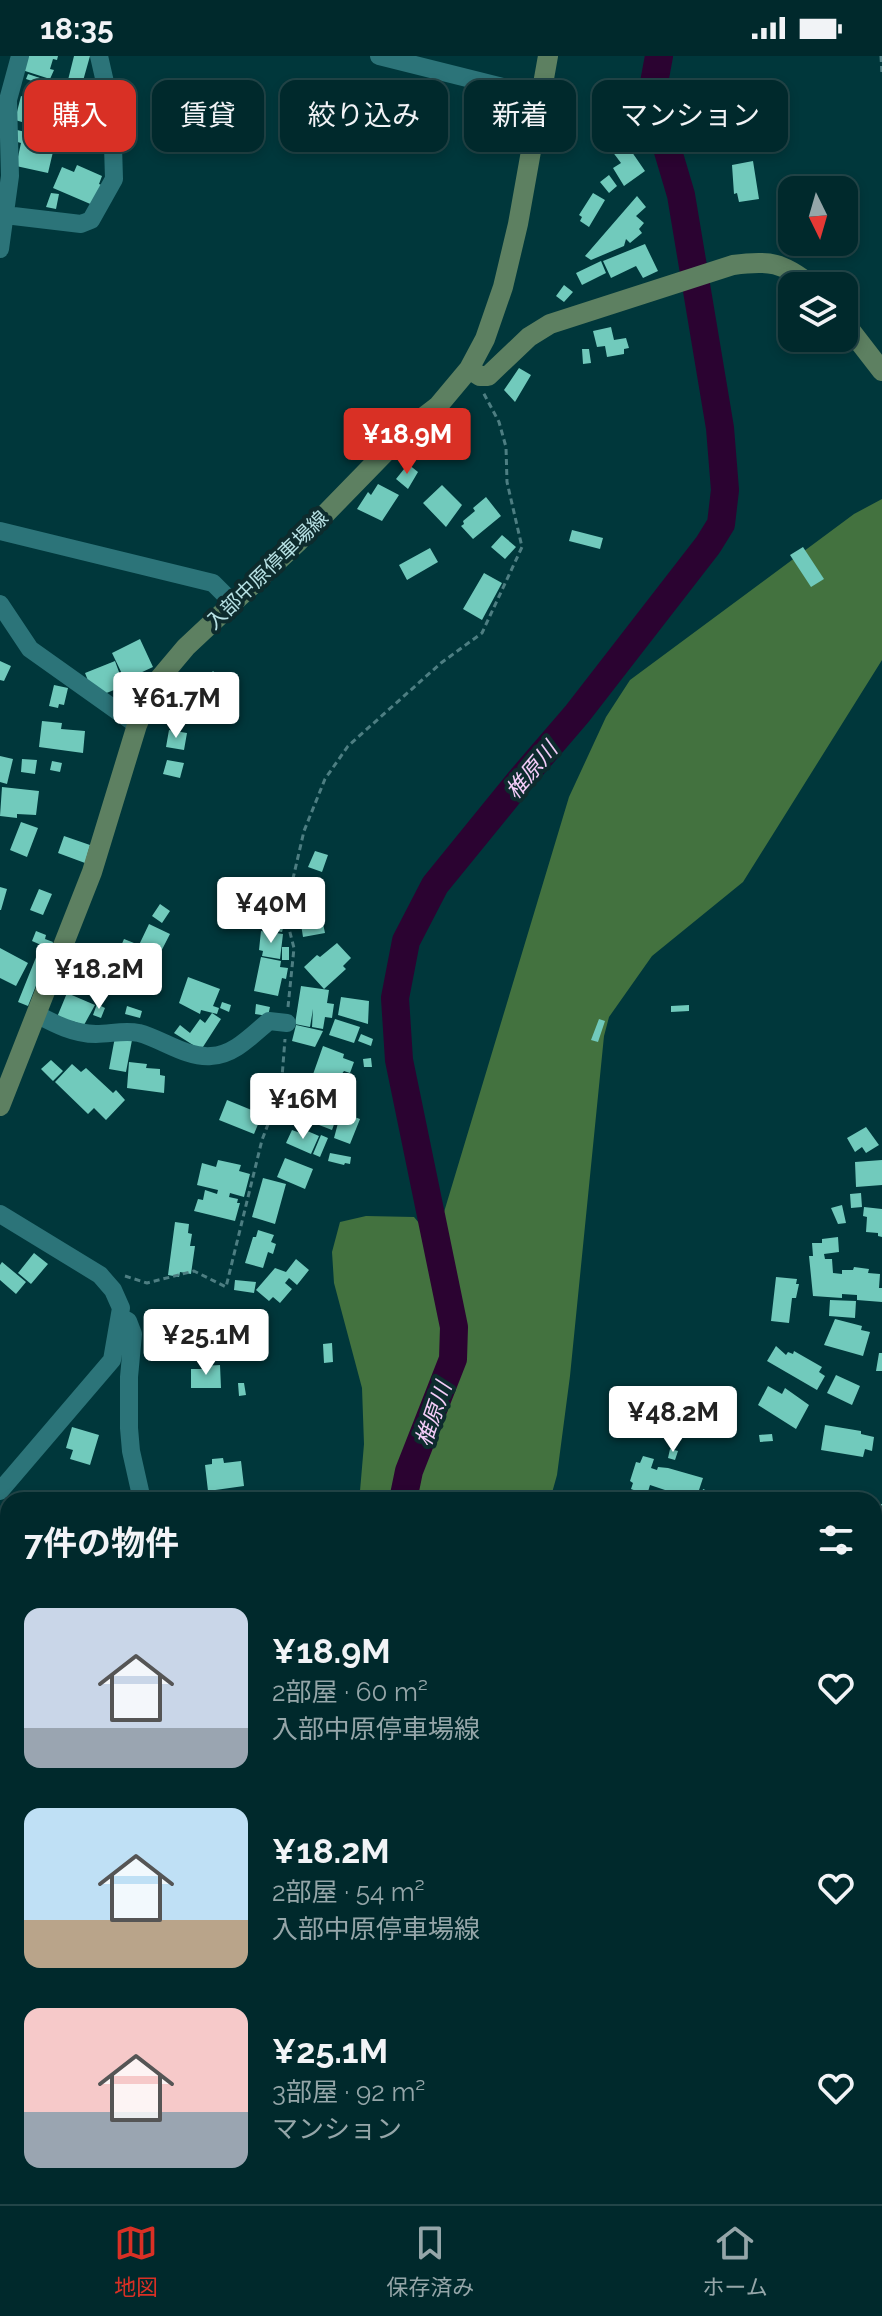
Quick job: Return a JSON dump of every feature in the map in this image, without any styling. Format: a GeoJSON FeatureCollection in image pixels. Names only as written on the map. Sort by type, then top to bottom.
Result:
{"type":"FeatureCollection","features":[{"type":"Feature","properties":{"kind":"main road","name":"入部中原停車場線"},"geometry":{"type":"LineString","coordinates":[[543,80],[548,56]]}},
{"type":"Feature","properties":{"kind":"main road","name":"入部中原停車場線"},"geometry":{"type":"LineString","coordinates":[[0,1106],[92,872],[137,725],[154,685],[186,647],[297,543],[390,446],[474,373],[503,287],[518,224],[530,152]]}},
{"type":"Feature","properties":{"kind":"main road"},"geometry":{"type":"LineString","coordinates":[[474,373],[488,376],[529,337],[550,324],[666,285],[733,265],[764,261],[794,272]]}},
{"type":"Feature","properties":{"kind":"main road"},"geometry":{"type":"LineString","coordinates":[[858,340],[882,371]]}},
{"type":"Feature","properties":{"kind":"street"},"geometry":{"type":"LineString","coordinates":[[0,249],[10,176],[8,100],[20,56]]}},
{"type":"Feature","properties":{"kind":"street"},"geometry":{"type":"LineString","coordinates":[[5,215],[81,224],[91,220],[114,179],[112,113],[99,56]]}},
{"type":"Feature","properties":{"kind":"street"},"geometry":{"type":"LineString","coordinates":[[379,56],[475,80]]}},
{"type":"Feature","properties":{"kind":"street"},"geometry":{"type":"LineString","coordinates":[[0,531],[213,583],[233,603]]}},
{"type":"Feature","properties":{"kind":"street"},"geometry":{"type":"LineString","coordinates":[[0,604],[30,649],[137,725]]}},
{"type":"Feature","properties":{"kind":"street"},"geometry":{"type":"LineString","coordinates":[[36,1014],[69,1030],[94,1034],[124,1031],[140,1034],[209,1057],[226,1054],[236,1048],[269,1021],[287,1023]]}},
{"type":"Feature","properties":{"kind":"street"},"geometry":{"type":"LineString","coordinates":[[0,1214],[100,1275],[113,1290],[121,1308],[112,1360],[0,1491]]}},
{"type":"Feature","properties":{"kind":"street"},"geometry":{"type":"LineString","coordinates":[[120,1317],[128,1321],[133,1334],[129,1428],[140,1492]]}},
{"type":"Feature","properties":{"kind":"path"},"geometry":{"type":"LineString","coordinates":[[881,56],[882,74]]}},
{"type":"Feature","properties":{"kind":"path"},"geometry":{"type":"LineString","coordinates":[[100,1275],[109,1271],[147,1283],[194,1271],[226,1287],[262,1140],[281,1090],[294,948],[285,913],[304,831],[325,779],[348,746],[441,663],[482,633],[522,547],[507,482],[503,434],[474,373]]}},
{"type":"Feature","properties":{"kind":"green space"},"geometry":{"type":"Polygon","coordinates":[[[882,499],[882,660],[743,882],[652,956],[609,1017],[604,1036],[570,1376],[552,1492],[360,1492],[364,1444],[362,1388],[334,1283],[332,1252],[340,1222],[366,1216],[414,1217],[435,1242],[569,797],[606,717],[630,680],[854,514],[882,499]]]}},
{"type":"Feature","properties":{"kind":"building"},"geometry":{"type":"Polygon","coordinates":[[[27,56],[58,56],[57,60],[53,59],[50,69],[54,70],[50,79],[22,70],[27,56]]]}},
{"type":"Feature","properties":{"kind":"building"},"geometry":{"type":"Polygon","coordinates":[[[74,56],[90,56],[83,80],[68,80],[74,56]]]}},
{"type":"Feature","properties":{"kind":"building"},"geometry":{"type":"Polygon","coordinates":[[[28,74],[46,80],[29,80],[26,79],[28,74]]]}},
{"type":"Feature","properties":{"kind":"building"},"geometry":{"type":"Polygon","coordinates":[[[21,96],[24,97],[24,123],[15,120],[21,96]]]}},
{"type":"Feature","properties":{"kind":"building"},"geometry":{"type":"Polygon","coordinates":[[[17,130],[24,132],[24,152],[53,152],[48,173],[16,166],[21,143],[14,141],[17,130]]]}},
{"type":"Feature","properties":{"kind":"building"},"geometry":{"type":"Polygon","coordinates":[[[613,152],[632,152],[645,171],[624,186],[613,168],[621,163],[613,152]]]}},
{"type":"Feature","properties":{"kind":"building"},"geometry":{"type":"Polygon","coordinates":[[[753,161],[759,199],[739,202],[737,193],[734,194],[732,165],[753,161]]]}},
{"type":"Feature","properties":{"kind":"building"},"geometry":{"type":"Polygon","coordinates":[[[77,165],[102,176],[99,184],[104,186],[95,206],[53,188],[62,167],[74,172],[77,165]]]}},
{"type":"Feature","properties":{"kind":"building"},"geometry":{"type":"Polygon","coordinates":[[[609,175],[617,186],[609,193],[600,182],[609,175]]]}},
{"type":"Feature","properties":{"kind":"building"},"geometry":{"type":"Polygon","coordinates":[[[51,193],[59,194],[56,209],[46,207],[51,193]]]}},
{"type":"Feature","properties":{"kind":"building"},"geometry":{"type":"Polygon","coordinates":[[[593,193],[605,200],[589,227],[580,221],[582,217],[579,215],[593,193]]]}},
{"type":"Feature","properties":{"kind":"building"},"geometry":{"type":"Polygon","coordinates":[[[637,196],[646,207],[636,216],[644,223],[639,229],[642,233],[630,243],[626,239],[624,246],[591,260],[585,256],[637,196]]]}},
{"type":"Feature","properties":{"kind":"building"},"geometry":{"type":"Polygon","coordinates":[[[645,244],[658,271],[643,278],[636,266],[611,278],[603,261],[645,244]]]}},
{"type":"Feature","properties":{"kind":"building"},"geometry":{"type":"Polygon","coordinates":[[[601,261],[606,273],[582,285],[576,273],[601,261]]]}},
{"type":"Feature","properties":{"kind":"building"},"geometry":{"type":"Polygon","coordinates":[[[564,285],[573,292],[564,302],[556,296],[564,285]]]}},
{"type":"Feature","properties":{"kind":"building"},"geometry":{"type":"Polygon","coordinates":[[[611,327],[614,340],[626,338],[629,348],[624,349],[624,354],[607,357],[605,346],[597,347],[593,331],[611,327]]]}},
{"type":"Feature","properties":{"kind":"building"},"geometry":{"type":"Polygon","coordinates":[[[582,349],[589,349],[591,363],[583,364],[582,349]]]}},
{"type":"Feature","properties":{"kind":"building"},"geometry":{"type":"Polygon","coordinates":[[[519,368],[531,375],[515,402],[504,390],[519,368]]]}},
{"type":"Feature","properties":{"kind":"building"},"geometry":{"type":"Polygon","coordinates":[[[408,464],[418,472],[408,489],[396,479],[408,464]]]}},
{"type":"Feature","properties":{"kind":"building"},"geometry":{"type":"Polygon","coordinates":[[[378,484],[399,495],[382,521],[357,509],[368,492],[371,495],[378,484]]]}},
{"type":"Feature","properties":{"kind":"building"},"geometry":{"type":"Polygon","coordinates":[[[442,485],[462,505],[446,527],[423,503],[442,485]]]}},
{"type":"Feature","properties":{"kind":"building"},"geometry":{"type":"Polygon","coordinates":[[[486,497],[501,516],[473,539],[461,526],[475,511],[473,508],[486,497]]]}},
{"type":"Feature","properties":{"kind":"building"},"geometry":{"type":"Polygon","coordinates":[[[572,530],[603,538],[600,549],[569,541],[572,530]]]}},
{"type":"Feature","properties":{"kind":"building"},"geometry":{"type":"Polygon","coordinates":[[[502,535],[516,547],[505,559],[491,547],[502,535]]]}},
{"type":"Feature","properties":{"kind":"building"},"geometry":{"type":"Polygon","coordinates":[[[803,547],[824,579],[811,587],[790,555],[803,547]]]}},
{"type":"Feature","properties":{"kind":"building"},"geometry":{"type":"Polygon","coordinates":[[[430,548],[438,562],[407,580],[399,565],[430,548]]]}},
{"type":"Feature","properties":{"kind":"building"},"geometry":{"type":"Polygon","coordinates":[[[484,573],[502,583],[482,620],[463,609],[484,573]]]}},
{"type":"Feature","properties":{"kind":"building"},"geometry":{"type":"Polygon","coordinates":[[[140,639],[153,667],[125,680],[112,653],[140,639]]]}},
{"type":"Feature","properties":{"kind":"building"},"geometry":{"type":"Polygon","coordinates":[[[0,661],[11,666],[4,681],[0,680],[0,661]]]}},
{"type":"Feature","properties":{"kind":"building"},"geometry":{"type":"Polygon","coordinates":[[[115,661],[124,686],[99,696],[93,693],[85,673],[115,661]]]}},
{"type":"Feature","properties":{"kind":"building"},"geometry":{"type":"Polygon","coordinates":[[[213,671],[227,684],[209,704],[195,691],[213,671]]]}},
{"type":"Feature","properties":{"kind":"building"},"geometry":{"type":"Polygon","coordinates":[[[180,683],[188,690],[183,699],[173,691],[180,683]]]}},
{"type":"Feature","properties":{"kind":"building"},"geometry":{"type":"Polygon","coordinates":[[[54,685],[68,688],[64,705],[59,704],[58,708],[49,706],[54,685]]]}},
{"type":"Feature","properties":{"kind":"building"},"geometry":{"type":"Polygon","coordinates":[[[171,696],[179,698],[178,703],[195,707],[191,724],[165,718],[171,696]]]}},
{"type":"Feature","properties":{"kind":"building"},"geometry":{"type":"Polygon","coordinates":[[[42,721],[62,723],[61,729],[85,731],[83,753],[39,747],[42,721]]]}},
{"type":"Feature","properties":{"kind":"building"},"geometry":{"type":"Polygon","coordinates":[[[169,730],[187,733],[184,750],[166,747],[169,730]]]}},
{"type":"Feature","properties":{"kind":"building"},"geometry":{"type":"Polygon","coordinates":[[[0,756],[13,759],[7,784],[0,782],[0,756]]]}},
{"type":"Feature","properties":{"kind":"building"},"geometry":{"type":"Polygon","coordinates":[[[22,759],[37,760],[35,774],[21,772],[22,759]]]}},
{"type":"Feature","properties":{"kind":"building"},"geometry":{"type":"Polygon","coordinates":[[[167,760],[184,763],[180,778],[163,774],[167,760]]]}},
{"type":"Feature","properties":{"kind":"building"},"geometry":{"type":"Polygon","coordinates":[[[52,761],[62,763],[60,772],[50,770],[52,761]]]}},
{"type":"Feature","properties":{"kind":"building"},"geometry":{"type":"Polygon","coordinates":[[[2,787],[39,791],[36,815],[17,814],[17,818],[0,816],[2,787]]]}},
{"type":"Feature","properties":{"kind":"building"},"geometry":{"type":"Polygon","coordinates":[[[21,822],[38,828],[27,857],[10,850],[21,822]]]}},
{"type":"Feature","properties":{"kind":"building"},"geometry":{"type":"Polygon","coordinates":[[[64,836],[90,845],[85,863],[58,853],[64,836]]]}},
{"type":"Feature","properties":{"kind":"building"},"geometry":{"type":"Polygon","coordinates":[[[315,851],[328,855],[322,872],[308,867],[315,851]]]}},
{"type":"Feature","properties":{"kind":"building"},"geometry":{"type":"Polygon","coordinates":[[[0,887],[7,889],[1,910],[0,910],[0,887]]]}},
{"type":"Feature","properties":{"kind":"building"},"geometry":{"type":"Polygon","coordinates":[[[39,889],[52,894],[43,915],[30,910],[39,889]]]}},
{"type":"Feature","properties":{"kind":"building"},"geometry":{"type":"Polygon","coordinates":[[[160,904],[170,911],[162,923],[152,916],[160,904]]]}},
{"type":"Feature","properties":{"kind":"building"},"geometry":{"type":"Polygon","coordinates":[[[321,914],[325,933],[303,937],[300,918],[321,914]]]}},
{"type":"Feature","properties":{"kind":"building"},"geometry":{"type":"Polygon","coordinates":[[[267,918],[285,921],[282,932],[265,929],[267,918]]]}},
{"type":"Feature","properties":{"kind":"building"},"geometry":{"type":"Polygon","coordinates":[[[149,924],[170,934],[152,969],[118,953],[124,939],[139,945],[149,924]]]}},
{"type":"Feature","properties":{"kind":"building"},"geometry":{"type":"Polygon","coordinates":[[[36,931],[53,942],[28,1006],[18,1002],[41,945],[32,941],[36,931]]]}},
{"type":"Feature","properties":{"kind":"building"},"geometry":{"type":"Polygon","coordinates":[[[261,931],[283,934],[280,959],[262,956],[263,951],[259,950],[261,931]]]}},
{"type":"Feature","properties":{"kind":"building"},"geometry":{"type":"Polygon","coordinates":[[[337,943],[351,958],[343,966],[346,969],[324,989],[304,967],[337,943]]]}},
{"type":"Feature","properties":{"kind":"building"},"geometry":{"type":"Polygon","coordinates":[[[282,947],[289,947],[289,960],[282,960],[282,947]]]}},
{"type":"Feature","properties":{"kind":"building"},"geometry":{"type":"Polygon","coordinates":[[[0,948],[28,963],[16,986],[0,978],[0,948]]]}},
{"type":"Feature","properties":{"kind":"building"},"geometry":{"type":"Polygon","coordinates":[[[261,957],[281,961],[280,967],[288,968],[278,996],[254,991],[261,957]]]}},
{"type":"Feature","properties":{"kind":"building"},"geometry":{"type":"Polygon","coordinates":[[[79,959],[99,968],[93,975],[99,978],[91,996],[72,988],[75,982],[71,981],[79,959]]]}},
{"type":"Feature","properties":{"kind":"building"},"geometry":{"type":"Polygon","coordinates":[[[108,973],[121,978],[118,986],[105,981],[108,973]]]}},
{"type":"Feature","properties":{"kind":"building"},"geometry":{"type":"Polygon","coordinates":[[[188,977],[220,989],[213,1006],[219,1008],[217,1014],[201,1010],[200,1014],[179,1003],[188,977]]]}},
{"type":"Feature","properties":{"kind":"building"},"geometry":{"type":"Polygon","coordinates":[[[301,986],[329,990],[327,1003],[334,1004],[332,1018],[325,1017],[323,1029],[312,1027],[313,1009],[310,1027],[295,1024],[301,986]]]}},
{"type":"Feature","properties":{"kind":"building"},"geometry":{"type":"Polygon","coordinates":[[[67,993],[95,1005],[84,1025],[72,1021],[69,1027],[55,1022],[67,993]]]}},
{"type":"Feature","properties":{"kind":"building"},"geometry":{"type":"Polygon","coordinates":[[[341,997],[369,1001],[368,1024],[338,1015],[341,997]]]}},
{"type":"Feature","properties":{"kind":"building"},"geometry":{"type":"Polygon","coordinates":[[[222,1002],[231,1005],[229,1012],[220,1008],[222,1002]]]}},
{"type":"Feature","properties":{"kind":"building"},"geometry":{"type":"Polygon","coordinates":[[[97,1004],[105,1008],[101,1018],[93,1015],[97,1004]]]}},
{"type":"Feature","properties":{"kind":"building"},"geometry":{"type":"Polygon","coordinates":[[[256,1004],[270,1007],[268,1016],[255,1014],[256,1004]]]}},
{"type":"Feature","properties":{"kind":"building"},"geometry":{"type":"Polygon","coordinates":[[[689,1005],[689,1011],[671,1012],[671,1006],[689,1005]]]}},
{"type":"Feature","properties":{"kind":"building"},"geometry":{"type":"Polygon","coordinates":[[[127,1006],[142,1011],[140,1018],[125,1014],[127,1006]]]}},
{"type":"Feature","properties":{"kind":"building"},"geometry":{"type":"Polygon","coordinates":[[[212,1013],[221,1019],[201,1050],[174,1033],[180,1025],[190,1033],[200,1019],[205,1023],[212,1013]]]}},
{"type":"Feature","properties":{"kind":"building"},"geometry":{"type":"Polygon","coordinates":[[[335,1019],[360,1027],[354,1043],[329,1035],[335,1019]]]}},
{"type":"Feature","properties":{"kind":"building"},"geometry":{"type":"Polygon","coordinates":[[[599,1019],[605,1021],[598,1042],[591,1040],[599,1019]]]}},
{"type":"Feature","properties":{"kind":"building"},"geometry":{"type":"Polygon","coordinates":[[[296,1025],[323,1031],[315,1047],[292,1041],[296,1025]]]}},
{"type":"Feature","properties":{"kind":"building"},"geometry":{"type":"Polygon","coordinates":[[[361,1034],[373,1039],[371,1046],[358,1041],[361,1034]]]}},
{"type":"Feature","properties":{"kind":"building"},"geometry":{"type":"Polygon","coordinates":[[[115,1037],[132,1040],[126,1072],[109,1069],[115,1037]]]}},
{"type":"Feature","properties":{"kind":"building"},"geometry":{"type":"Polygon","coordinates":[[[323,1046],[344,1054],[343,1058],[354,1062],[350,1073],[344,1071],[341,1075],[349,1078],[347,1085],[334,1080],[332,1085],[325,1082],[324,1085],[311,1080],[323,1046]]]}},
{"type":"Feature","properties":{"kind":"building"},"geometry":{"type":"Polygon","coordinates":[[[371,1058],[372,1067],[364,1067],[363,1059],[371,1058]]]}},
{"type":"Feature","properties":{"kind":"building"},"geometry":{"type":"Polygon","coordinates":[[[51,1060],[63,1071],[53,1081],[41,1069],[51,1060]]]}},
{"type":"Feature","properties":{"kind":"building"},"geometry":{"type":"Polygon","coordinates":[[[129,1062],[160,1069],[160,1075],[165,1076],[164,1093],[127,1088],[129,1062]]]}},
{"type":"Feature","properties":{"kind":"building"},"geometry":{"type":"Polygon","coordinates":[[[72,1064],[81,1072],[86,1068],[125,1100],[106,1120],[94,1108],[88,1114],[55,1082],[72,1064]]]}},
{"type":"Feature","properties":{"kind":"building"},"geometry":{"type":"Polygon","coordinates":[[[308,1084],[338,1093],[335,1102],[341,1105],[332,1130],[301,1118],[310,1100],[303,1096],[308,1084]]]}},
{"type":"Feature","properties":{"kind":"building"},"geometry":{"type":"Polygon","coordinates":[[[227,1100],[254,1111],[256,1106],[264,1110],[254,1134],[219,1120],[227,1100]]]}},
{"type":"Feature","properties":{"kind":"building"},"geometry":{"type":"Polygon","coordinates":[[[341,1112],[360,1119],[350,1144],[334,1138],[341,1112]]]}},
{"type":"Feature","properties":{"kind":"building"},"geometry":{"type":"Polygon","coordinates":[[[866,1127],[879,1145],[866,1153],[862,1147],[855,1152],[847,1138],[866,1127]]]}},
{"type":"Feature","properties":{"kind":"building"},"geometry":{"type":"Polygon","coordinates":[[[292,1130],[303,1134],[305,1130],[319,1136],[311,1154],[286,1143],[292,1130]]]}},
{"type":"Feature","properties":{"kind":"building"},"geometry":{"type":"Polygon","coordinates":[[[321,1135],[328,1138],[320,1157],[313,1154],[321,1135]]]}},
{"type":"Feature","properties":{"kind":"building"},"geometry":{"type":"Polygon","coordinates":[[[330,1153],[351,1157],[350,1164],[328,1161],[330,1153]]]}},
{"type":"Feature","properties":{"kind":"building"},"geometry":{"type":"Polygon","coordinates":[[[285,1158],[313,1169],[305,1189],[277,1177],[285,1158]]]}},
{"type":"Feature","properties":{"kind":"building"},"geometry":{"type":"Polygon","coordinates":[[[218,1160],[241,1165],[239,1171],[250,1174],[244,1197],[230,1193],[229,1197],[238,1199],[237,1203],[240,1203],[235,1221],[194,1211],[198,1199],[203,1200],[205,1190],[217,1194],[218,1190],[197,1185],[202,1163],[216,1167],[218,1160]]]}},
{"type":"Feature","properties":{"kind":"building"},"geometry":{"type":"Polygon","coordinates":[[[882,1160],[882,1185],[856,1187],[855,1162],[882,1160]]]}},
{"type":"Feature","properties":{"kind":"building"},"geometry":{"type":"Polygon","coordinates":[[[263,1178],[286,1184],[275,1224],[252,1217],[263,1178]]]}},
{"type":"Feature","properties":{"kind":"building"},"geometry":{"type":"Polygon","coordinates":[[[861,1193],[862,1207],[851,1208],[850,1194],[861,1193]]]}},
{"type":"Feature","properties":{"kind":"building"},"geometry":{"type":"Polygon","coordinates":[[[842,1205],[846,1223],[838,1224],[831,1208],[842,1205]]]}},
{"type":"Feature","properties":{"kind":"building"},"geometry":{"type":"Polygon","coordinates":[[[864,1207],[882,1209],[882,1237],[878,1233],[866,1232],[864,1207]]]}},
{"type":"Feature","properties":{"kind":"building"},"geometry":{"type":"Polygon","coordinates":[[[175,1222],[189,1224],[188,1233],[192,1234],[190,1246],[195,1246],[191,1274],[180,1272],[179,1277],[168,1275],[175,1222]]]}},
{"type":"Feature","properties":{"kind":"building"},"geometry":{"type":"Polygon","coordinates":[[[258,1230],[274,1235],[271,1242],[276,1244],[273,1254],[268,1252],[263,1268],[245,1263],[258,1230]]]}},
{"type":"Feature","properties":{"kind":"building"},"geometry":{"type":"Polygon","coordinates":[[[838,1237],[839,1252],[824,1254],[825,1259],[832,1259],[833,1273],[842,1274],[842,1270],[853,1270],[854,1267],[880,1274],[882,1302],[857,1300],[857,1295],[842,1294],[842,1298],[813,1296],[809,1256],[813,1256],[812,1243],[838,1237]]]}},
{"type":"Feature","properties":{"kind":"building"},"geometry":{"type":"Polygon","coordinates":[[[34,1253],[48,1264],[31,1284],[18,1273],[34,1253]]]}},
{"type":"Feature","properties":{"kind":"building"},"geometry":{"type":"Polygon","coordinates":[[[296,1259],[309,1270],[297,1285],[289,1278],[285,1283],[292,1289],[280,1303],[273,1297],[269,1301],[256,1290],[275,1268],[286,1272],[296,1259]]]}},
{"type":"Feature","properties":{"kind":"building"},"geometry":{"type":"Polygon","coordinates":[[[2,1262],[26,1282],[16,1294],[0,1280],[2,1262]]]}},
{"type":"Feature","properties":{"kind":"building"},"geometry":{"type":"Polygon","coordinates":[[[776,1277],[797,1279],[796,1284],[799,1284],[796,1298],[792,1298],[789,1323],[771,1321],[776,1277]]]}},
{"type":"Feature","properties":{"kind":"building"},"geometry":{"type":"Polygon","coordinates":[[[235,1280],[256,1282],[254,1293],[234,1290],[235,1280]]]}},
{"type":"Feature","properties":{"kind":"building"},"geometry":{"type":"Polygon","coordinates":[[[830,1300],[856,1301],[855,1318],[829,1316],[830,1300]]]}},
{"type":"Feature","properties":{"kind":"building"},"geometry":{"type":"Polygon","coordinates":[[[835,1319],[862,1326],[861,1330],[870,1332],[863,1356],[824,1345],[835,1319]]]}},
{"type":"Feature","properties":{"kind":"building"},"geometry":{"type":"Polygon","coordinates":[[[332,1343],[333,1362],[324,1363],[323,1344],[332,1343]]]}},
{"type":"Feature","properties":{"kind":"building"},"geometry":{"type":"Polygon","coordinates":[[[776,1346],[786,1355],[794,1351],[822,1367],[819,1372],[825,1376],[817,1390],[767,1361],[776,1346]]]}},
{"type":"Feature","properties":{"kind":"building"},"geometry":{"type":"Polygon","coordinates":[[[879,1353],[882,1353],[882,1371],[876,1371],[879,1353]]]}},
{"type":"Feature","properties":{"kind":"building"},"geometry":{"type":"Polygon","coordinates":[[[220,1365],[221,1388],[191,1388],[191,1369],[220,1365]]]}},
{"type":"Feature","properties":{"kind":"building"},"geometry":{"type":"Polygon","coordinates":[[[836,1375],[860,1386],[852,1405],[827,1393],[836,1375]]]}},
{"type":"Feature","properties":{"kind":"building"},"geometry":{"type":"Polygon","coordinates":[[[238,1383],[244,1383],[246,1395],[239,1396],[238,1383]]]}},
{"type":"Feature","properties":{"kind":"building"},"geometry":{"type":"Polygon","coordinates":[[[768,1386],[782,1394],[785,1388],[809,1405],[796,1429],[758,1405],[768,1386]]]}},
{"type":"Feature","properties":{"kind":"building"},"geometry":{"type":"Polygon","coordinates":[[[825,1425],[861,1431],[861,1434],[874,1437],[872,1451],[865,1449],[863,1457],[821,1450],[825,1425]]]}},
{"type":"Feature","properties":{"kind":"building"},"geometry":{"type":"Polygon","coordinates":[[[72,1427],[99,1435],[90,1465],[70,1459],[73,1450],[66,1448],[72,1427]]]}},
{"type":"Feature","properties":{"kind":"building"},"geometry":{"type":"Polygon","coordinates":[[[772,1434],[773,1441],[760,1442],[759,1435],[772,1434]]]}},
{"type":"Feature","properties":{"kind":"building"},"geometry":{"type":"Polygon","coordinates":[[[670,1449],[678,1451],[675,1460],[668,1458],[670,1449]]]}},
{"type":"Feature","properties":{"kind":"building"},"geometry":{"type":"Polygon","coordinates":[[[643,1456],[654,1459],[651,1468],[668,1468],[703,1478],[698,1492],[671,1492],[650,1485],[648,1492],[631,1489],[633,1483],[630,1481],[636,1462],[640,1463],[643,1456]]]}},
{"type":"Feature","properties":{"kind":"building"},"geometry":{"type":"Polygon","coordinates":[[[223,1458],[224,1463],[241,1461],[244,1486],[208,1491],[205,1465],[212,1464],[212,1459],[223,1458]]]}},
{"type":"Feature","properties":{"kind":"waterway","name":"椎原川"},"geometry":{"type":"LineString","coordinates":[[405,1492],[409,1471],[453,1359],[454,1327],[399,1060],[395,998],[406,941],[435,885],[577,714],[721,524],[725,490],[720,428],[681,195],[654,104],[659,56]]}}]}
